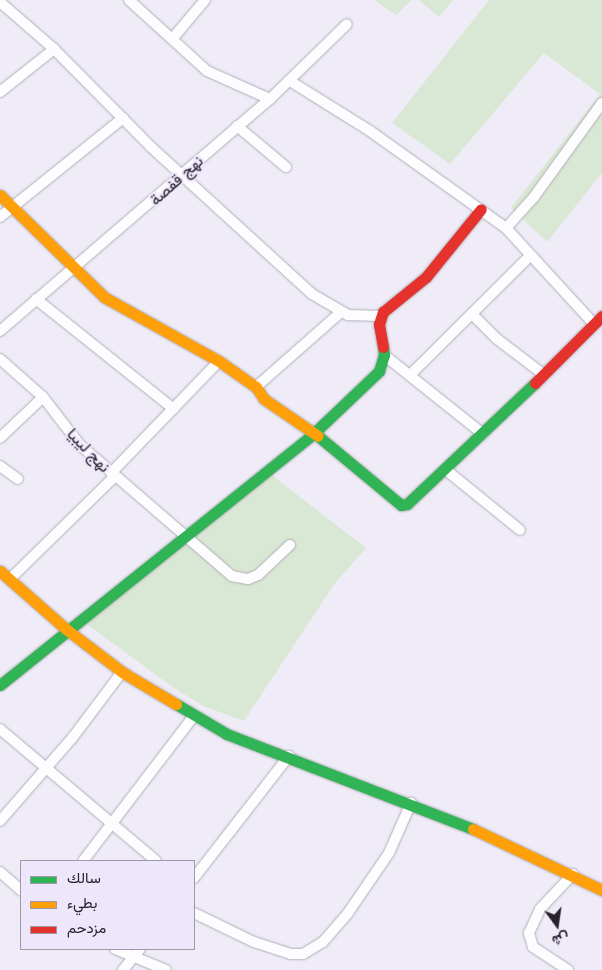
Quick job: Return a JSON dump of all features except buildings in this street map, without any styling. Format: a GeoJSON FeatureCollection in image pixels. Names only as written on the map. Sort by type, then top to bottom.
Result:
{"type":"FeatureCollection","features":[{"type":"Feature","properties":{"kind":"street"},"geometry":{"type":"LineString","coordinates":[[128,0],[173,38],[195,62],[218,77],[270,99]]}},
{"type":"Feature","properties":{"kind":"street"},"geometry":{"type":"LineString","coordinates":[[173,38],[205,0]]}},
{"type":"Feature","properties":{"kind":"street"},"geometry":{"type":"LineString","coordinates":[[0,2],[54,49],[181,175],[290,271],[302,285],[341,312],[357,316],[380,316],[426,276],[481,209]]}},
{"type":"Feature","properties":{"kind":"street","name":"نهج قفصة"},"geometry":{"type":"LineString","coordinates":[[0,331],[36,299],[74,270],[270,99],[347,24]]}},
{"type":"Feature","properties":{"kind":"street"},"geometry":{"type":"LineString","coordinates":[[0,92],[54,49]]}},
{"type":"Feature","properties":{"kind":"street"},"geometry":{"type":"LineString","coordinates":[[0,195],[74,270],[107,299],[218,360],[256,386],[264,399],[314,433],[401,505],[407,504],[484,434],[600,318],[530,256],[506,228],[370,131],[290,81]]}},
{"type":"Feature","properties":{"kind":"street"},"geometry":{"type":"LineString","coordinates":[[506,228],[534,197],[602,103]]}},
{"type":"Feature","properties":{"kind":"street"},"geometry":{"type":"LineString","coordinates":[[0,217],[123,118]]}},
{"type":"Feature","properties":{"kind":"street"},"geometry":{"type":"LineString","coordinates":[[237,126],[286,167]]}},
{"type":"Feature","properties":{"kind":"street"},"geometry":{"type":"LineString","coordinates":[[411,374],[530,256]]}},
{"type":"Feature","properties":{"kind":"street"},"geometry":{"type":"LineString","coordinates":[[36,299],[174,409]]}},
{"type":"Feature","properties":{"kind":"street"},"geometry":{"type":"LineString","coordinates":[[256,386],[341,312]]}},
{"type":"Feature","properties":{"kind":"street"},"geometry":{"type":"LineString","coordinates":[[472,314],[497,340],[543,374]]}},
{"type":"Feature","properties":{"kind":"street"},"geometry":{"type":"LineString","coordinates":[[3,678],[182,535],[314,433],[379,371],[384,355],[380,316]]}},
{"type":"Feature","properties":{"kind":"street"},"geometry":{"type":"LineString","coordinates":[[384,355],[411,374],[484,434]]}},
{"type":"Feature","properties":{"kind":"street","name":"نهج ليبيا"},"geometry":{"type":"LineString","coordinates":[[0,359],[43,397],[80,445],[182,535],[238,578],[258,575],[290,545]]}},
{"type":"Feature","properties":{"kind":"street"},"geometry":{"type":"LineString","coordinates":[[10,579],[113,475],[218,360]]}},
{"type":"Feature","properties":{"kind":"street"},"geometry":{"type":"LineString","coordinates":[[0,438],[43,397]]}},
{"type":"Feature","properties":{"kind":"street"},"geometry":{"type":"LineString","coordinates":[[0,466],[18,479]]}},
{"type":"Feature","properties":{"kind":"street"},"geometry":{"type":"LineString","coordinates":[[446,470],[520,530]]}},
{"type":"Feature","properties":{"kind":"street"},"geometry":{"type":"LineString","coordinates":[[0,571],[66,629],[122,672],[227,734],[411,803],[573,874],[602,890]]}},
{"type":"Feature","properties":{"kind":"street"},"geometry":{"type":"LineString","coordinates":[[0,821],[47,767],[122,672]]}},
{"type":"Feature","properties":{"kind":"street"},"geometry":{"type":"LineString","coordinates":[[84,860],[194,716]]}},
{"type":"Feature","properties":{"kind":"street"},"geometry":{"type":"LineString","coordinates":[[0,729],[47,767],[74,796],[113,823],[155,860]]}},
{"type":"Feature","properties":{"kind":"street"},"geometry":{"type":"LineString","coordinates":[[195,877],[289,756]]}},
{"type":"Feature","properties":{"kind":"street"},"geometry":{"type":"LineString","coordinates":[[195,913],[254,942],[290,954],[303,954],[323,942],[353,906],[388,853],[411,803]]}},
{"type":"Feature","properties":{"kind":"street"},"geometry":{"type":"LineString","coordinates":[[0,872],[20,889]]}},
{"type":"Feature","properties":{"kind":"street"},"geometry":{"type":"LineString","coordinates":[[568,970],[532,948],[529,933],[540,909],[573,874]]}},
{"type":"Feature","properties":{"kind":"street"},"geometry":{"type":"LineString","coordinates":[[123,950],[138,952],[166,970]]}},
{"type":"Feature","properties":{"kind":"street"},"geometry":{"type":"LineString","coordinates":[[123,970],[138,952]]}},
{"type":"Feature","properties":{"kind":"green space"},"geometry":{"type":"Polygon","coordinates":[[[374,0],[412,0],[396,15],[374,0]]]}},
{"type":"Feature","properties":{"kind":"green space"},"geometry":{"type":"Polygon","coordinates":[[[419,0],[453,0],[439,17],[419,0]]]}},
{"type":"Feature","properties":{"kind":"green space"},"geometry":{"type":"Polygon","coordinates":[[[489,0],[602,0],[602,173],[547,242],[511,208],[600,94],[544,53],[450,164],[392,123],[489,0]]]}},
{"type":"Feature","properties":{"kind":"green space"},"geometry":{"type":"Polygon","coordinates":[[[269,473],[366,548],[335,583],[244,721],[203,706],[171,686],[80,619],[269,473]]]}},
{"type":"Feature","properties":{"kind":"traffic: fast"},"geometry":{"type":"LineString","coordinates":[[0,685],[314,433],[379,371],[384,355],[383,347]]}},
{"type":"Feature","properties":{"kind":"traffic: fast"},"geometry":{"type":"LineString","coordinates":[[318,436],[401,505],[407,504],[535,383]]}},
{"type":"Feature","properties":{"kind":"traffic: fast"},"geometry":{"type":"LineString","coordinates":[[176,704],[227,734],[473,829]]}},
{"type":"Feature","properties":{"kind":"traffic: slow"},"geometry":{"type":"LineString","coordinates":[[0,195],[104,297],[219,361],[256,387],[264,399],[318,436]]}},
{"type":"Feature","properties":{"kind":"traffic: slow"},"geometry":{"type":"LineString","coordinates":[[0,571],[66,629],[122,672],[176,704]]}},
{"type":"Feature","properties":{"kind":"traffic: slow"},"geometry":{"type":"LineString","coordinates":[[473,829],[602,890]]}},
{"type":"Feature","properties":{"kind":"traffic: jam"},"geometry":{"type":"LineString","coordinates":[[383,347],[379,324],[383,312],[426,277],[481,209]]}},
{"type":"Feature","properties":{"kind":"traffic: jam"},"geometry":{"type":"LineString","coordinates":[[535,383],[602,316]]}}]}
